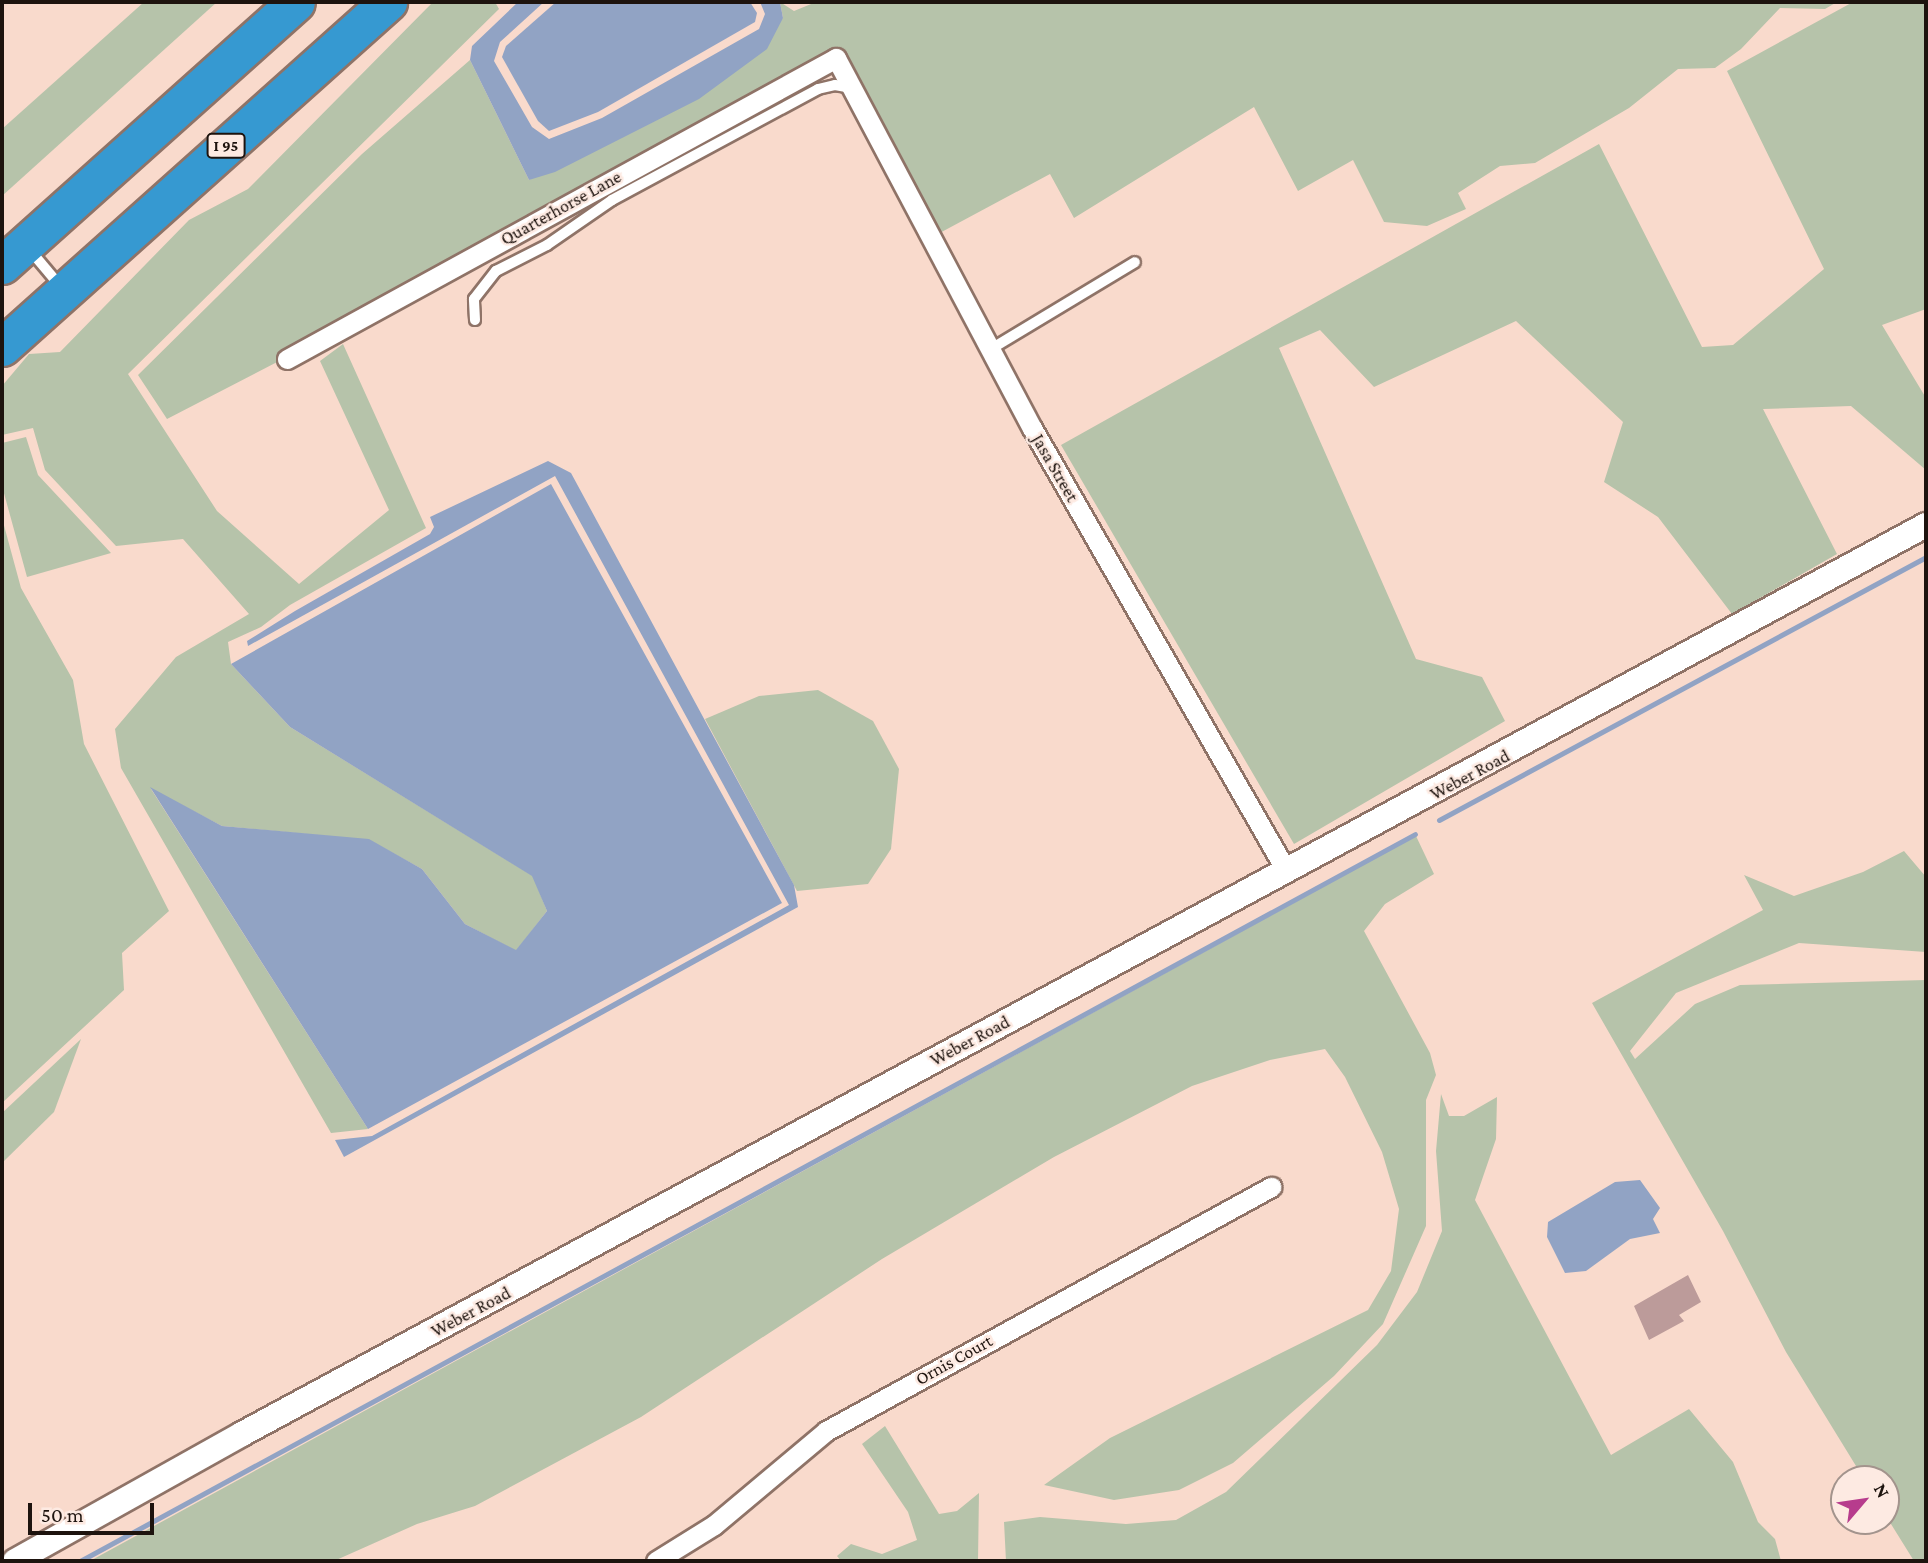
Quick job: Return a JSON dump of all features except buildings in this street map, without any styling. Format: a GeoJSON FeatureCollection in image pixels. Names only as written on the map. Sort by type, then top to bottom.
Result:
{"type":"FeatureCollection","features":[{"type":"Feature","properties":{"kind":"highway"},"geometry":{"type":"LineString","coordinates":[[14,255],[296,2]]}},
{"type":"Feature","properties":{"kind":"highway","name":"I 95"},"geometry":{"type":"LineString","coordinates":[[2,347],[388,2]]}},
{"type":"Feature","properties":{"kind":"street","name":"Jasa Street"},"geometry":{"type":"LineString","coordinates":[[836,58],[991,349],[1287,872]]}},
{"type":"Feature","properties":{"kind":"street","name":"Quarterhorse Lane"},"geometry":{"type":"LineString","coordinates":[[287,359],[836,58]]}},
{"type":"Feature","properties":{"kind":"street","name":"Weber Road"},"geometry":{"type":"LineString","coordinates":[[15,1561],[242,1434],[1926,525]]}},
{"type":"Feature","properties":{"kind":"street","name":"Ornis Court"},"geometry":{"type":"LineString","coordinates":[[656,1561],[714,1525],[826,1431],[1271,1187]]}},
{"type":"Feature","properties":{"kind":"lane"},"geometry":{"type":"LineString","coordinates":[[475,320],[474,299],[496,271],[547,245],[612,200],[818,89],[835,85],[852,88]]}},
{"type":"Feature","properties":{"kind":"lane"},"geometry":{"type":"LineString","coordinates":[[14,255],[65,291]]}},
{"type":"Feature","properties":{"kind":"lane"},"geometry":{"type":"LineString","coordinates":[[991,349],[1135,262]]}},
{"type":"Feature","properties":{"kind":"green space"},"geometry":{"type":"Polygon","coordinates":[[[144,2],[217,2],[2,196],[2,129],[144,2]]]}},
{"type":"Feature","properties":{"kind":"green space"},"geometry":{"type":"Polygon","coordinates":[[[433,2],[495,2],[499,9],[128,374],[217,511],[299,584],[389,510],[320,361],[343,344],[426,528],[290,605],[261,627],[228,642],[231,664],[290,727],[533,876],[547,911],[516,951],[465,924],[422,869],[369,840],[222,826],[151,789],[368,1129],[331,1133],[121,768],[115,729],[176,657],[249,614],[183,539],[116,546],[45,470],[33,428],[2,435],[2,386],[29,354],[60,352],[189,220],[248,189],[433,2]]]}},
{"type":"Feature","properties":{"kind":"green space"},"geometry":{"type":"Polygon","coordinates":[[[780,2],[794,11],[816,2],[1837,2],[1825,9],[1780,8],[1741,49],[1715,68],[1678,69],[1629,108],[1535,163],[1500,166],[1458,193],[1466,209],[1427,226],[1384,222],[1353,160],[1298,191],[1254,107],[1074,218],[1050,174],[936,235],[839,71],[167,419],[138,375],[362,154],[470,60],[529,180],[783,18],[780,2]]]}},
{"type":"Feature","properties":{"kind":"green space"},"geometry":{"type":"Polygon","coordinates":[[[1853,2],[1926,2],[1926,309],[1882,325],[1926,398],[1926,470],[1851,406],[1763,409],[1837,554],[1732,614],[1658,517],[1604,482],[1623,422],[1516,321],[1374,387],[1320,330],[1279,348],[1416,659],[1482,677],[1505,721],[1294,844],[1061,445],[1599,144],[1702,347],[1733,345],[1824,269],[1727,71],[1853,2]]]}},
{"type":"Feature","properties":{"kind":"green space"},"geometry":{"type":"Polygon","coordinates":[[[26,437],[38,475],[111,553],[27,577],[2,486],[2,443],[26,437]]]}},
{"type":"Feature","properties":{"kind":"green space"},"geometry":{"type":"Polygon","coordinates":[[[2,518],[21,588],[73,680],[84,744],[169,911],[122,953],[124,990],[2,1103],[2,518]]]}},
{"type":"Feature","properties":{"kind":"green space"},"geometry":{"type":"Polygon","coordinates":[[[818,690],[873,721],[899,769],[891,849],[868,884],[797,891],[705,719],[759,696],[818,690]]]}},
{"type":"Feature","properties":{"kind":"green space"},"geometry":{"type":"Polygon","coordinates":[[[1416,836],[1434,874],[1385,904],[1364,931],[1430,1053],[1436,1075],[1426,1100],[1426,1226],[1383,1324],[1334,1376],[1233,1463],[1179,1490],[1114,1500],[1044,1485],[1110,1438],[1368,1310],[1391,1271],[1399,1209],[1382,1152],[1345,1077],[1325,1049],[1270,1060],[1192,1086],[1054,1157],[882,1259],[641,1417],[475,1506],[417,1524],[334,1561],[90,1561],[1416,836]]]}},
{"type":"Feature","properties":{"kind":"green space"},"geometry":{"type":"Polygon","coordinates":[[[1904,851],[1926,877],[1926,952],[1799,943],[1676,993],[1630,1051],[1635,1059],[1695,1004],[1740,985],[1926,980],[1926,1561],[1914,1561],[1898,1535],[1900,1535],[1900,1465],[1855,1465],[1786,1352],[1723,1231],[1592,1003],[1763,910],[1744,875],[1794,896],[1863,872],[1904,851]]]}},
{"type":"Feature","properties":{"kind":"green space"},"geometry":{"type":"Polygon","coordinates":[[[81,1039],[54,1112],[2,1163],[2,1113],[81,1039]]]}},
{"type":"Feature","properties":{"kind":"green space"},"geometry":{"type":"Polygon","coordinates":[[[1441,1094],[1449,1116],[1464,1116],[1497,1097],[1496,1139],[1475,1200],[1611,1455],[1689,1409],[1733,1462],[1758,1522],[1775,1539],[1781,1561],[1006,1561],[1004,1522],[1040,1517],[1126,1524],[1176,1520],[1226,1492],[1377,1345],[1417,1292],[1442,1231],[1436,1151],[1441,1094]]]}},
{"type":"Feature","properties":{"kind":"green space"},"geometry":{"type":"Polygon","coordinates":[[[885,1426],[939,1514],[957,1511],[979,1493],[978,1561],[841,1561],[837,1556],[851,1544],[882,1554],[917,1540],[908,1512],[862,1444],[885,1426]]]}},
{"type":"Feature","properties":{"kind":"water"},"geometry":{"type":"Polygon","coordinates":[[[518,2],[544,2],[500,42],[494,61],[532,127],[549,139],[602,118],[759,29],[765,14],[760,2],[780,2],[783,18],[767,49],[699,99],[555,172],[529,180],[470,60],[472,46],[518,2]]]}},
{"type":"Feature","properties":{"kind":"water"},"geometry":{"type":"Polygon","coordinates":[[[556,2],[750,2],[757,13],[755,22],[598,112],[549,131],[538,121],[502,57],[506,46],[556,2]]]}},
{"type":"Feature","properties":{"kind":"water"},"geometry":{"type":"Polygon","coordinates":[[[548,461],[571,473],[794,885],[798,907],[344,1157],[335,1140],[372,1136],[789,905],[555,476],[248,646],[247,641],[295,611],[430,534],[434,527],[430,517],[548,461]]]}},
{"type":"Feature","properties":{"kind":"water"},"geometry":{"type":"Polygon","coordinates":[[[551,484],[782,903],[368,1129],[150,787],[222,826],[369,839],[422,869],[465,924],[516,950],[547,911],[532,876],[290,727],[231,664],[551,484]]]}},
{"type":"Feature","properties":{"kind":"water"},"geometry":{"type":"Polygon","coordinates":[[[1640,1180],[1660,1208],[1653,1219],[1660,1233],[1630,1239],[1586,1271],[1565,1273],[1547,1237],[1548,1222],[1615,1182],[1640,1180]]]}},
{"type":"Feature","properties":{"kind":"waterway"},"geometry":{"type":"LineString","coordinates":[[1439,820],[1926,557]]}},
{"type":"Feature","properties":{"kind":"waterway"},"geometry":{"type":"LineString","coordinates":[[80,1561],[1415,834]]}}]}
